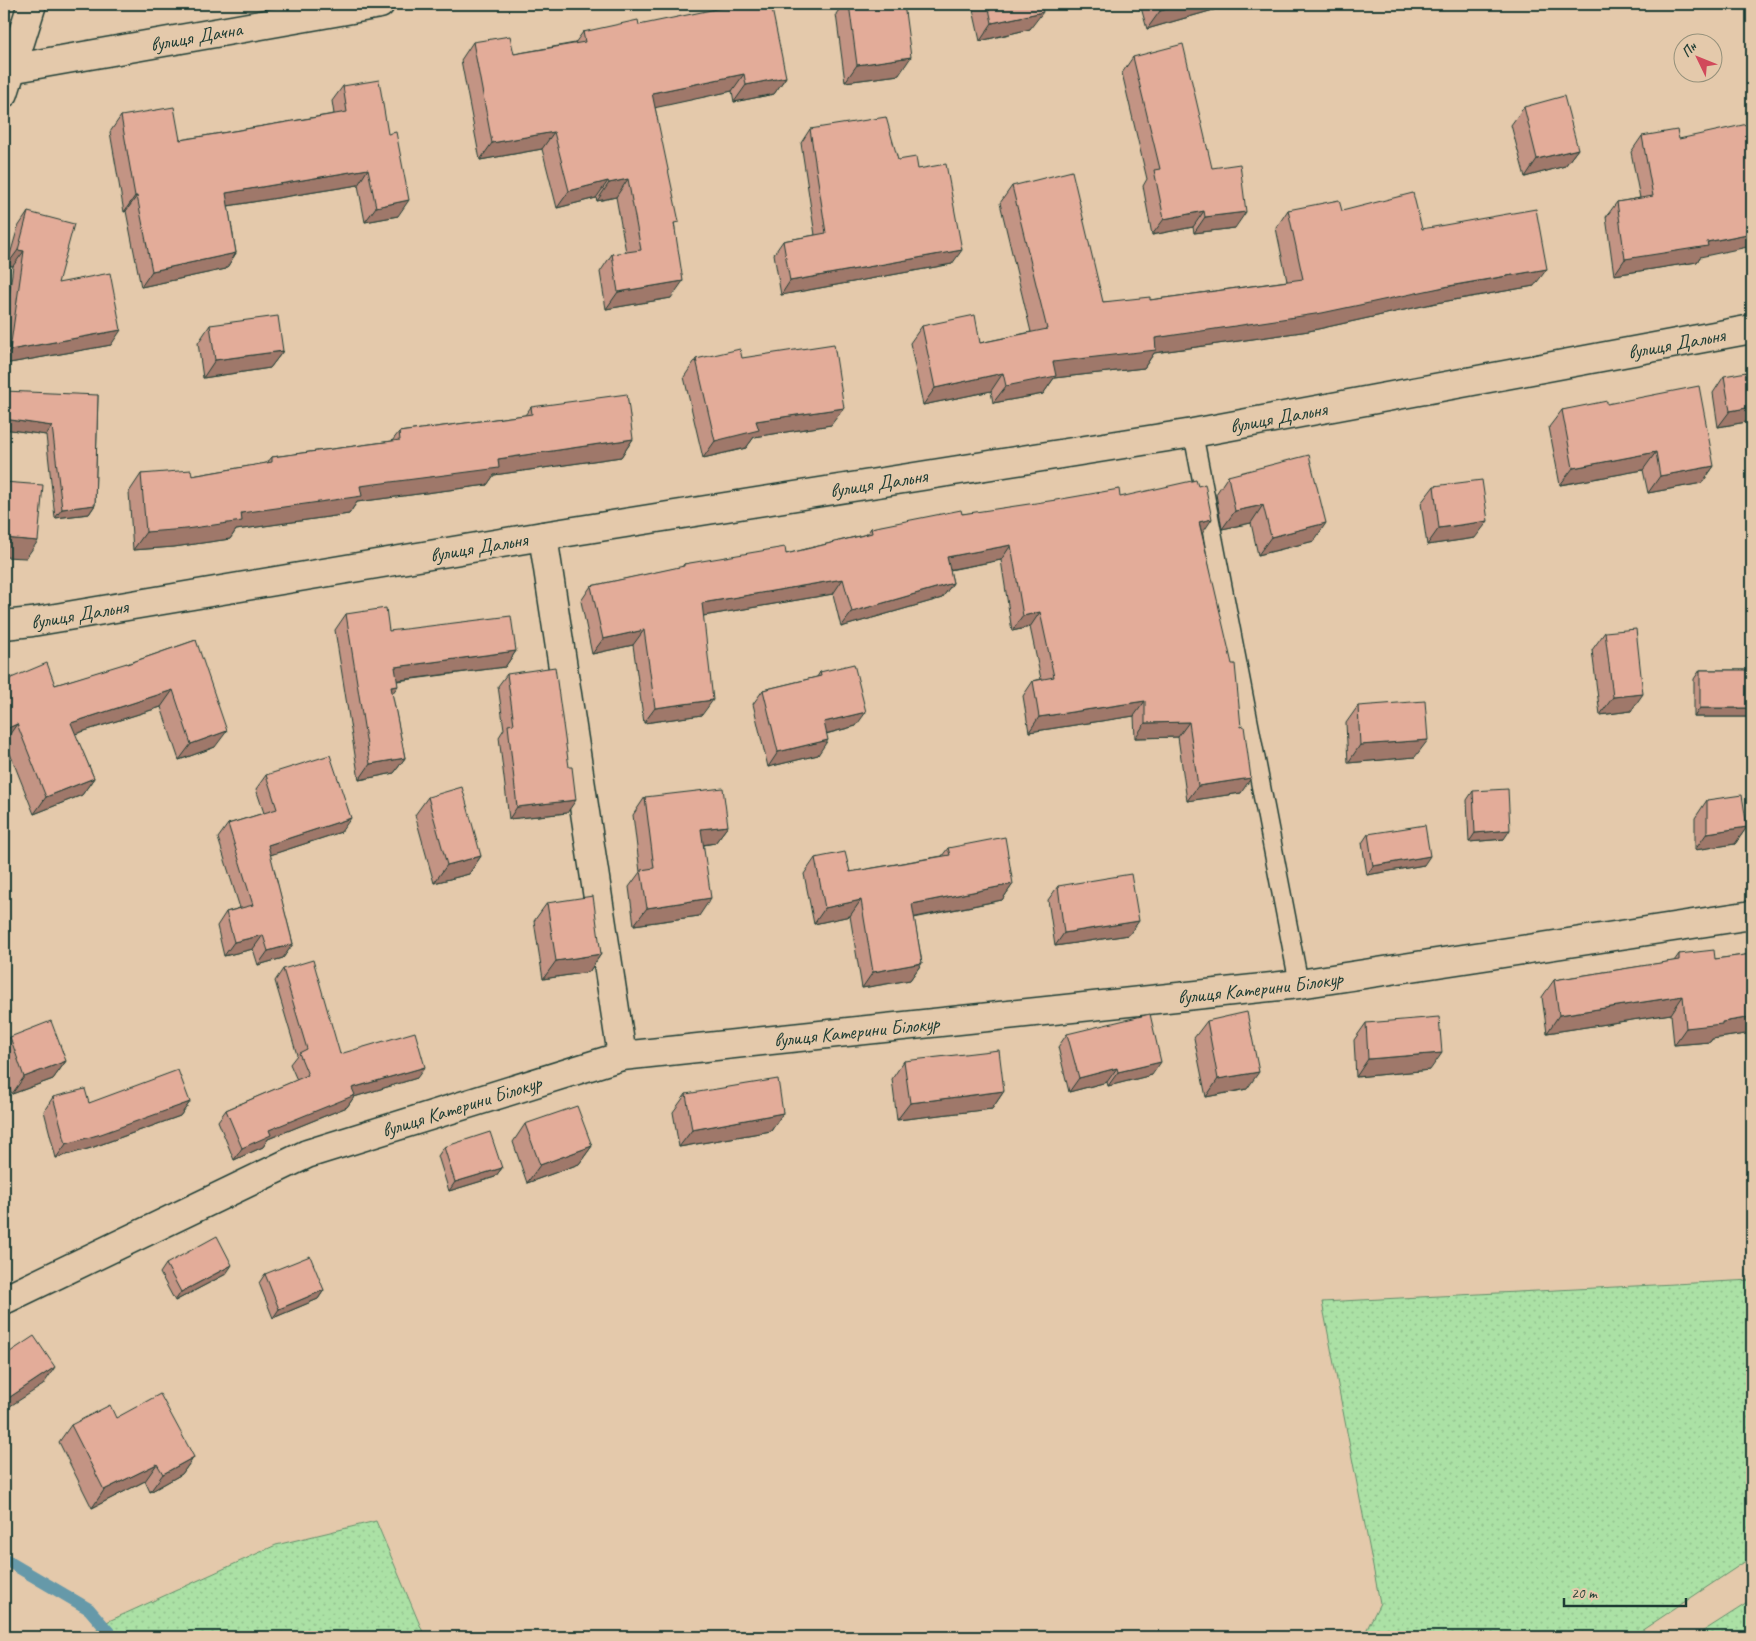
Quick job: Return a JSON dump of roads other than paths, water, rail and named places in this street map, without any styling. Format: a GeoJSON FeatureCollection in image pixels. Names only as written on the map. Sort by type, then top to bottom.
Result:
{"type":"FeatureCollection","features":[{"type":"Feature","properties":{"kind":"street"},"geometry":{"type":"LineString","coordinates":[[6,72],[32,4]]}},
{"type":"Feature","properties":{"kind":"street","name":"вулиця Дачна"},"geometry":{"type":"LineString","coordinates":[[6,72],[380,4]]}},
{"type":"Feature","properties":{"kind":"street","name":"вулиця Дальня"},"geometry":{"type":"LineString","coordinates":[[4,625],[32,622],[543,536],[1193,432],[1752,329]]}},
{"type":"Feature","properties":{"kind":"street"},"geometry":{"type":"LineString","coordinates":[[543,536],[622,1056]]}},
{"type":"Feature","properties":{"kind":"street","name":"вулиця Катерини Білокур"},"geometry":{"type":"LineString","coordinates":[[4,1300],[307,1154],[622,1056],[1299,984],[1752,915]]}},
{"type":"Feature","properties":{"kind":"lane"},"geometry":{"type":"LineString","coordinates":[[1193,432],[1299,984]]}},
{"type":"Feature","properties":{"kind":"waterway"},"geometry":{"type":"LineString","coordinates":[[4,1559],[89,1609],[113,1637]]}}]}
